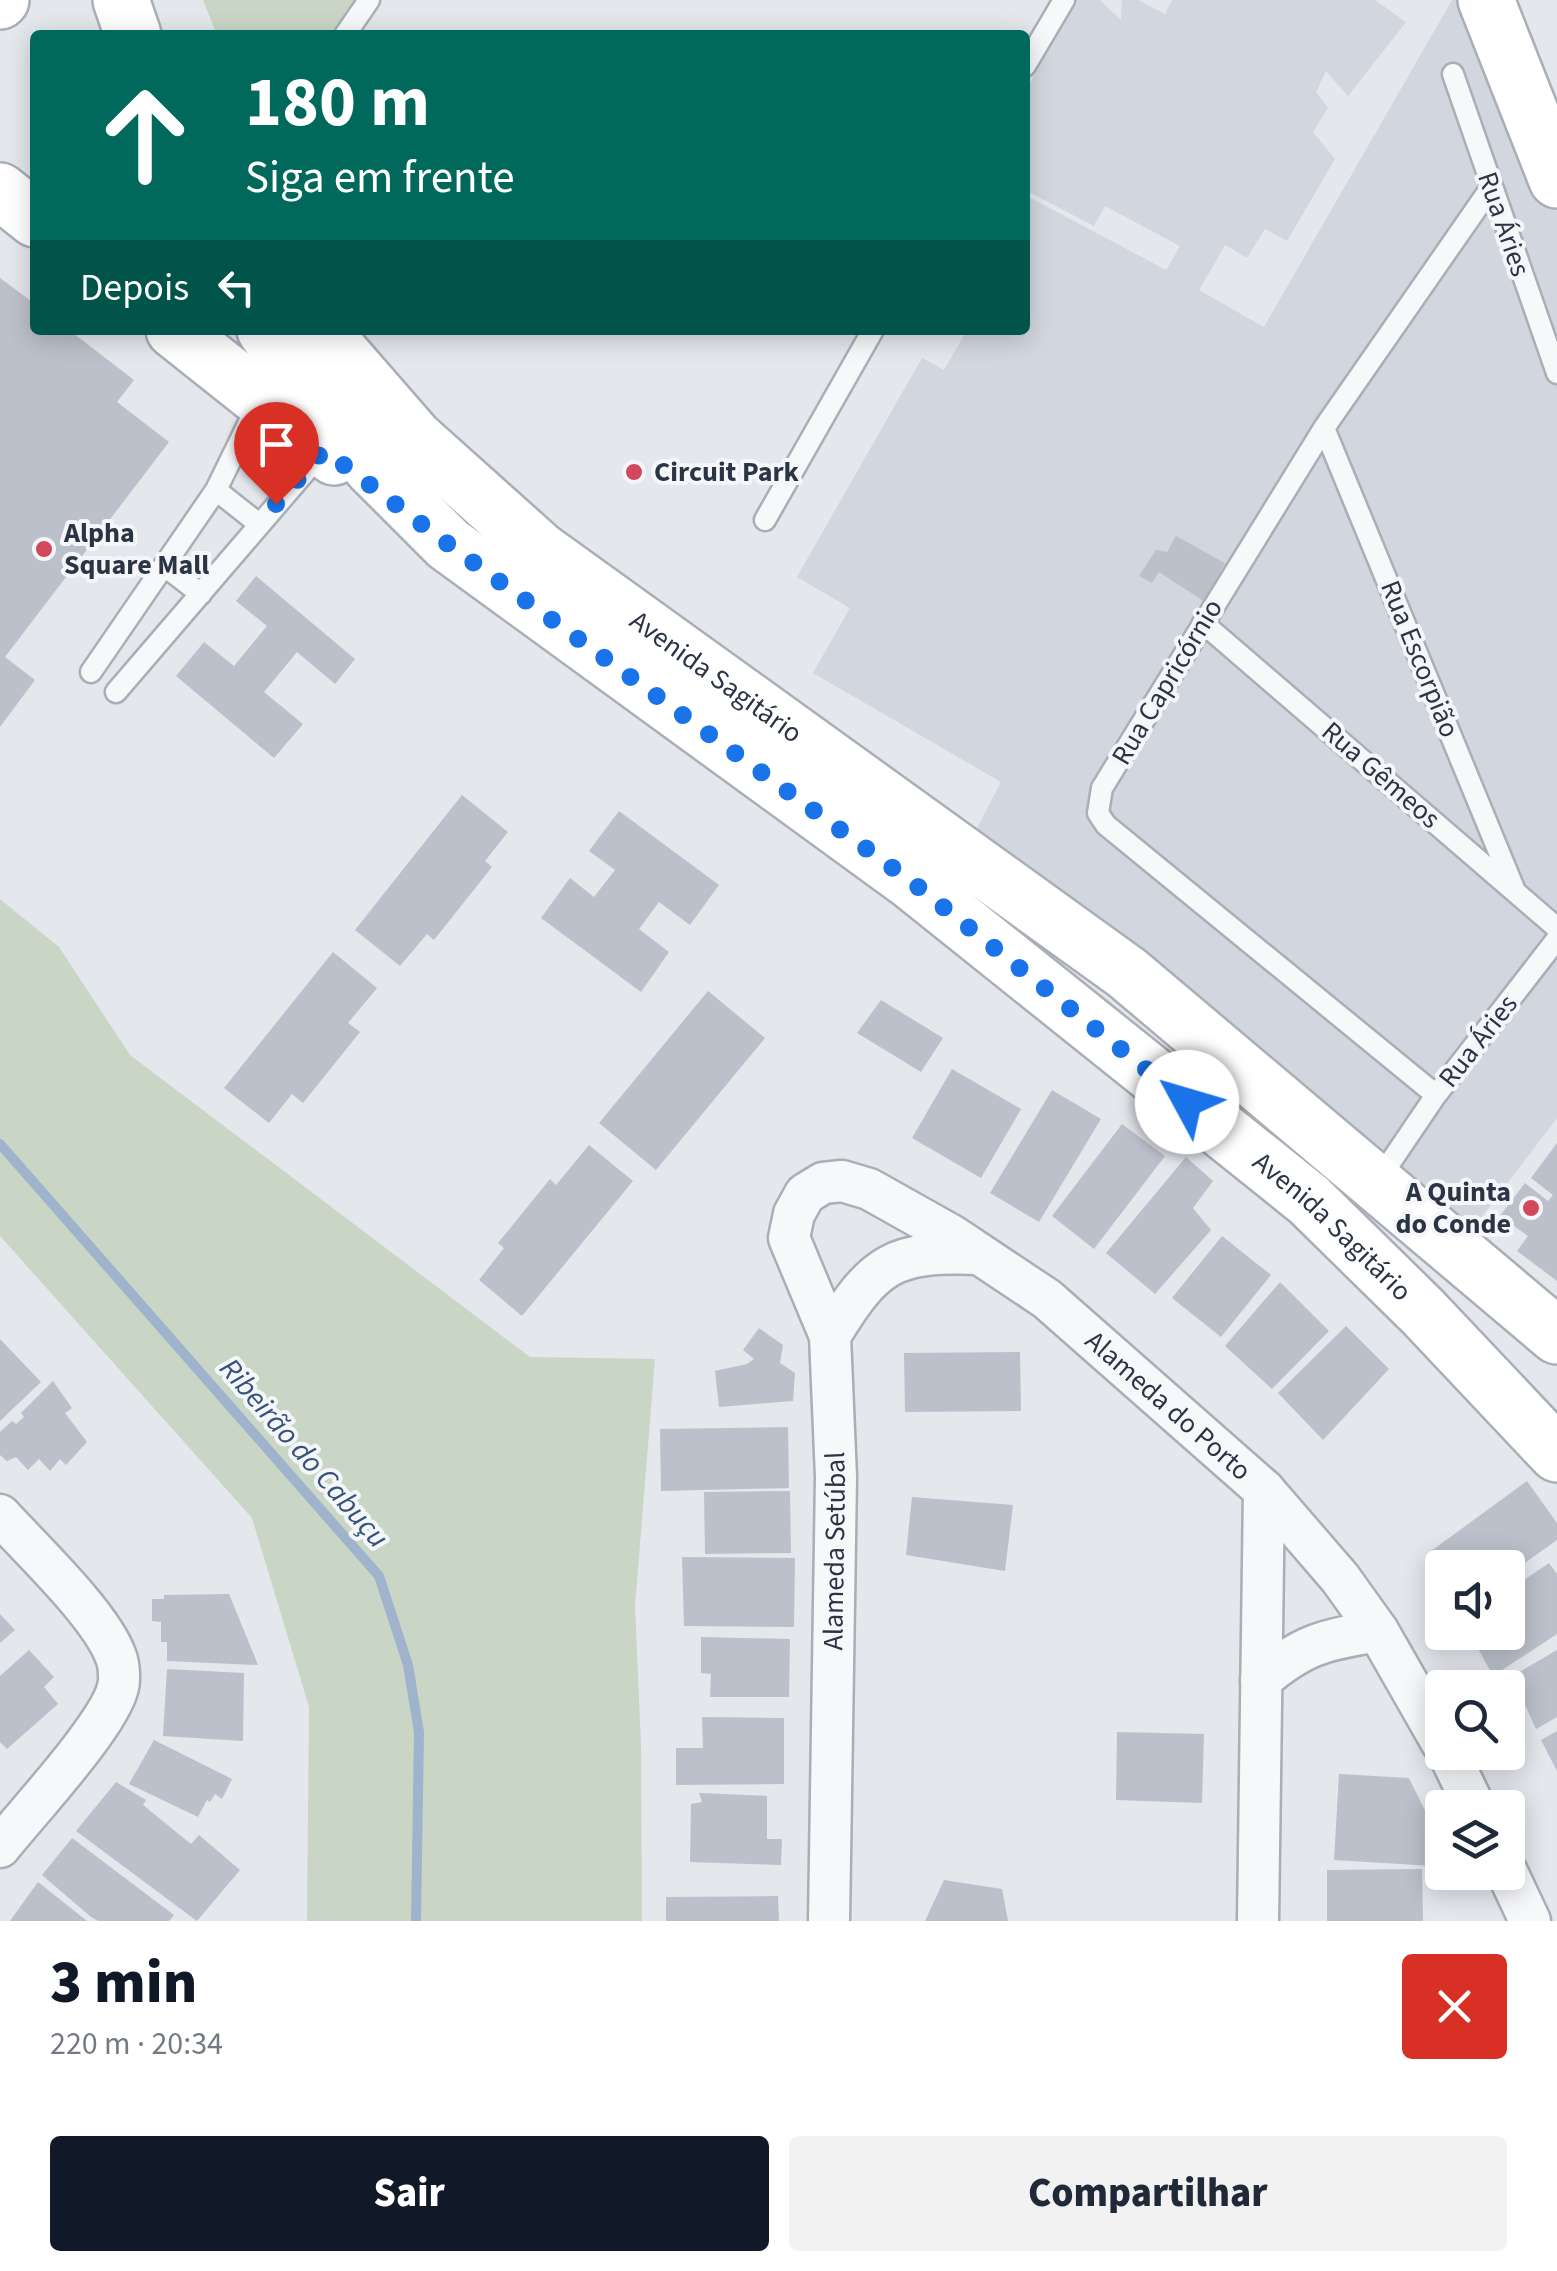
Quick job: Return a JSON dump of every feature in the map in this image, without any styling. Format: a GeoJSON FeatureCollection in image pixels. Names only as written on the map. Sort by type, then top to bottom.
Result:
{"type":"FeatureCollection","features":[{"type":"Feature","properties":{"kind":"street"},"geometry":{"type":"LineString","coordinates":[[121,0],[132,30]]}},
{"type":"Feature","properties":{"kind":"street"},"geometry":{"type":"LineString","coordinates":[[160,0],[171,30]]}},
{"type":"Feature","properties":{"kind":"street"},"geometry":{"type":"LineString","coordinates":[[1486,0],[1557,180]]}},
{"type":"Feature","properties":{"kind":"street"},"geometry":{"type":"LineString","coordinates":[[0,191],[30,215]]}},
{"type":"Feature","properties":{"kind":"street"},"geometry":{"type":"LineString","coordinates":[[178,335],[251,422],[309,467],[448,544]]}},
{"type":"Feature","properties":{"kind":"street"},"geometry":{"type":"LineString","coordinates":[[251,422],[264,372],[255,335]]}},
{"type":"Feature","properties":{"kind":"street","name":"Avenida Sagitário"},"geometry":{"type":"LineString","coordinates":[[268,335],[304,386],[372,468],[448,544],[526,569],[1128,973],[1557,1336]]}},
{"type":"Feature","properties":{"kind":"street","name":"Avenida Sagitário"},"geometry":{"type":"LineString","coordinates":[[325,335],[526,569],[1310,1200],[1556,1450]]}},
{"type":"Feature","properties":{"kind":"street","name":"Alameda do Porto"},"geometry":{"type":"LineString","coordinates":[[805,1194],[822,1183],[842,1182],[869,1188],[1047,1299],[1264,1490],[1340,1578],[1378,1631],[1425,1713]]}},
{"type":"Feature","properties":{"kind":"street","name":"Alameda Setúbal"},"geometry":{"type":"LineString","coordinates":[[805,1194],[794,1214],[789,1238],[830,1336],[836,1477],[830,1921]]}},
{"type":"Feature","properties":{"kind":"street"},"geometry":{"type":"LineString","coordinates":[[830,1336],[873,1275],[902,1258],[931,1252],[980,1254]]}},
{"type":"Feature","properties":{"kind":"street"},"geometry":{"type":"LineString","coordinates":[[1258,1921],[1264,1490]]}},
{"type":"Feature","properties":{"kind":"street"},"geometry":{"type":"LineString","coordinates":[[0,1516],[64,1583],[102,1632],[117,1658],[118,1687],[101,1721],[0,1847]]}},
{"type":"Feature","properties":{"kind":"street"},"geometry":{"type":"LineString","coordinates":[[1262,1680],[1291,1654],[1326,1639],[1378,1631]]}},
{"type":"Feature","properties":{"kind":"street"},"geometry":{"type":"LineString","coordinates":[[1515,1890],[1530,1921]]}},
{"type":"Feature","properties":{"kind":"lane"},"geometry":{"type":"LineString","coordinates":[[349,30],[369,0]]}},
{"type":"Feature","properties":{"kind":"lane"},"geometry":{"type":"LineString","coordinates":[[1030,58],[1064,0]]}},
{"type":"Feature","properties":{"kind":"lane","name":"Rua Áries"},"geometry":{"type":"LineString","coordinates":[[1453,74],[1557,373]]}},
{"type":"Feature","properties":{"kind":"lane","name":"Rua Capricórnio"},"geometry":{"type":"LineString","coordinates":[[1436,1095],[1121,837],[1098,813],[1102,788],[1324,428],[1490,188]]}},
{"type":"Feature","properties":{"kind":"lane"},"geometry":{"type":"LineString","coordinates":[[766,520],[870,335]]}},
{"type":"Feature","properties":{"kind":"lane"},"geometry":{"type":"LineString","coordinates":[[91,672],[216,490],[251,422]]}},
{"type":"Feature","properties":{"kind":"lane","name":"Rua Escorpião"},"geometry":{"type":"LineString","coordinates":[[1324,428],[1516,891]]}},
{"type":"Feature","properties":{"kind":"lane"},"geometry":{"type":"LineString","coordinates":[[116,692],[309,467]]}},
{"type":"Feature","properties":{"kind":"lane"},"geometry":{"type":"LineString","coordinates":[[216,490],[259,524]]}},
{"type":"Feature","properties":{"kind":"lane"},"geometry":{"type":"LineString","coordinates":[[166,567],[202,594]]}},
{"type":"Feature","properties":{"kind":"lane","name":"Rua Gêmeos"},"geometry":{"type":"LineString","coordinates":[[1203,623],[1557,928]]}},
{"type":"Feature","properties":{"kind":"lane","name":"Rua Áries"},"geometry":{"type":"LineString","coordinates":[[1378,1182],[1436,1095],[1557,940]]}},
{"type":"Feature","properties":{"kind":"shaded area"},"geometry":{"type":"Polygon","coordinates":[[[1073,0],[1100,0],[1121,20],[1122,0],[1138,0],[1165,14],[1172,0],[1375,0],[1406,22],[1348,96],[1326,71],[1316,92],[1328,108],[1313,132],[1335,159],[1287,241],[1265,229],[1247,258],[1225,245],[1199,290],[1264,327],[1452,0],[1470,0],[1493,37],[1557,212],[1557,1118],[1468,1235],[976,830],[1001,782],[813,673],[850,608],[797,577],[922,358],[944,370],[964,335],[1030,335],[1030,198],[1166,270],[1180,246],[1105,206],[1094,226],[1030,193],[1030,83],[1073,0]]]}},
{"type":"Feature","properties":{"kind":"green space"},"geometry":{"type":"Polygon","coordinates":[[[203,0],[369,0],[348,30],[215,30],[203,0]]]}},
{"type":"Feature","properties":{"kind":"green space"},"geometry":{"type":"Polygon","coordinates":[[[0,899],[59,947],[130,1055],[530,1357],[655,1359],[635,1606],[642,1921],[307,1921],[309,1707],[252,1518],[0,1236],[0,899]]]}},
{"type":"Feature","properties":{"kind":"building","name":"Alpha Square Mall"},"geometry":{"type":"Polygon","coordinates":[[[0,278],[30,300],[30,335],[76,335],[134,380],[117,402],[169,442],[5,657],[35,680],[0,727],[0,278]]]}},
{"type":"Feature","properties":{"kind":"building"},"geometry":{"type":"Polygon","coordinates":[[[1176,536],[1225,563],[1205,602],[1159,572],[1152,583],[1139,576],[1156,550],[1167,552],[1176,536]]]}},
{"type":"Feature","properties":{"kind":"building"},"geometry":{"type":"Polygon","coordinates":[[[256,576],[355,659],[335,684],[297,652],[264,692],[303,724],[274,758],[176,676],[204,642],[234,666],[267,626],[236,601],[256,576]]]}},
{"type":"Feature","properties":{"kind":"building"},"geometry":{"type":"Polygon","coordinates":[[[462,795],[508,832],[485,861],[492,867],[434,940],[427,934],[400,966],[355,930],[462,795]]]}},
{"type":"Feature","properties":{"kind":"building"},"geometry":{"type":"Polygon","coordinates":[[[619,811],[719,885],[690,925],[659,902],[639,929],[669,952],[641,992],[541,918],[570,878],[594,897],[615,870],[589,851],[619,811]]]}},
{"type":"Feature","properties":{"kind":"building"},"geometry":{"type":"Polygon","coordinates":[[[333,952],[377,988],[348,1023],[360,1032],[303,1103],[292,1094],[269,1123],[224,1088],[333,952]]]}},
{"type":"Feature","properties":{"kind":"building"},"geometry":{"type":"Polygon","coordinates":[[[708,991],[765,1038],[656,1170],[599,1123],[708,991]]]}},
{"type":"Feature","properties":{"kind":"building"},"geometry":{"type":"Polygon","coordinates":[[[881,1000],[943,1038],[921,1072],[857,1033],[881,1000]]]}},
{"type":"Feature","properties":{"kind":"building"},"geometry":{"type":"Polygon","coordinates":[[[952,1069],[1021,1109],[981,1178],[912,1138],[952,1069]]]}},
{"type":"Feature","properties":{"kind":"building"},"geometry":{"type":"Polygon","coordinates":[[[1052,1090],[1101,1119],[1039,1222],[990,1193],[1052,1090]]]}},
{"type":"Feature","properties":{"kind":"building"},"geometry":{"type":"Polygon","coordinates":[[[1122,1124],[1165,1156],[1094,1249],[1052,1216],[1122,1124]]]}},
{"type":"Feature","properties":{"kind":"building","name":"A Quinta do Conde"},"geometry":{"type":"Polygon","coordinates":[[[1557,1143],[1557,1281],[1517,1251],[1528,1236],[1500,1216],[1525,1183],[1548,1201],[1553,1195],[1531,1178],[1557,1143]]]}},
{"type":"Feature","properties":{"kind":"building"},"geometry":{"type":"Polygon","coordinates":[[[589,1145],[633,1181],[522,1316],[479,1280],[504,1248],[498,1243],[550,1179],[556,1185],[589,1145]]]}},
{"type":"Feature","properties":{"kind":"building"},"geometry":{"type":"Polygon","coordinates":[[[1186,1157],[1213,1181],[1193,1208],[1211,1230],[1155,1294],[1106,1253],[1186,1157]]]}},
{"type":"Feature","properties":{"kind":"building"},"geometry":{"type":"Polygon","coordinates":[[[1222,1236],[1271,1275],[1221,1337],[1172,1298],[1222,1236]]]}},
{"type":"Feature","properties":{"kind":"building"},"geometry":{"type":"Polygon","coordinates":[[[1280,1282],[1329,1331],[1272,1389],[1225,1346],[1280,1282]]]}},
{"type":"Feature","properties":{"kind":"building"},"geometry":{"type":"Polygon","coordinates":[[[1346,1326],[1389,1369],[1323,1440],[1278,1393],[1346,1326]]]}},
{"type":"Feature","properties":{"kind":"building"},"geometry":{"type":"Polygon","coordinates":[[[759,1328],[783,1345],[780,1363],[795,1373],[793,1401],[719,1407],[715,1371],[754,1359],[743,1350],[759,1328]]]}},
{"type":"Feature","properties":{"kind":"building"},"geometry":{"type":"Polygon","coordinates":[[[0,1339],[41,1382],[0,1421],[0,1339]]]}},
{"type":"Feature","properties":{"kind":"building"},"geometry":{"type":"Polygon","coordinates":[[[1020,1352],[1021,1411],[905,1412],[904,1353],[1020,1352]]]}},
{"type":"Feature","properties":{"kind":"building"},"geometry":{"type":"Polygon","coordinates":[[[53,1381],[72,1408],[65,1413],[87,1442],[66,1465],[60,1459],[50,1471],[39,1459],[28,1470],[16,1457],[7,1461],[0,1455],[0,1432],[24,1417],[21,1413],[53,1381]]]}},
{"type":"Feature","properties":{"kind":"building"},"geometry":{"type":"Polygon","coordinates":[[[788,1427],[789,1488],[661,1491],[660,1429],[788,1427]]]}},
{"type":"Feature","properties":{"kind":"building"},"geometry":{"type":"Polygon","coordinates":[[[1527,1481],[1557,1523],[1557,1540],[1525,1563],[1525,1550],[1432,1550],[1527,1481]]]}},
{"type":"Feature","properties":{"kind":"building"},"geometry":{"type":"Polygon","coordinates":[[[790,1491],[791,1553],[705,1554],[704,1492],[790,1491]]]}},
{"type":"Feature","properties":{"kind":"building"},"geometry":{"type":"Polygon","coordinates":[[[912,1497],[1013,1505],[1005,1571],[906,1555],[912,1497]]]}},
{"type":"Feature","properties":{"kind":"building"},"geometry":{"type":"Polygon","coordinates":[[[682,1557],[795,1558],[794,1627],[684,1626],[682,1557]]]}},
{"type":"Feature","properties":{"kind":"building"},"geometry":{"type":"Polygon","coordinates":[[[1549,1563],[1557,1574],[1557,1634],[1502,1670],[1490,1670],[1479,1650],[1525,1650],[1525,1579],[1549,1563]]]}},
{"type":"Feature","properties":{"kind":"building"},"geometry":{"type":"Polygon","coordinates":[[[229,1594],[258,1665],[167,1661],[167,1642],[161,1642],[161,1622],[152,1621],[152,1599],[164,1599],[164,1595],[229,1594]]]}},
{"type":"Feature","properties":{"kind":"building"},"geometry":{"type":"Polygon","coordinates":[[[0,1614],[15,1630],[0,1643],[0,1614]]]}},
{"type":"Feature","properties":{"kind":"building"},"geometry":{"type":"Polygon","coordinates":[[[701,1637],[790,1639],[789,1697],[710,1697],[711,1674],[701,1673],[701,1637]]]}},
{"type":"Feature","properties":{"kind":"building"},"geometry":{"type":"Polygon","coordinates":[[[29,1650],[54,1677],[44,1687],[58,1704],[7,1749],[0,1742],[0,1676],[29,1650]]]}},
{"type":"Feature","properties":{"kind":"building"},"geometry":{"type":"Polygon","coordinates":[[[1557,1650],[1557,1717],[1536,1729],[1525,1705],[1523,1670],[1557,1650]]]}},
{"type":"Feature","properties":{"kind":"building"},"geometry":{"type":"Polygon","coordinates":[[[167,1669],[244,1673],[243,1741],[163,1736],[167,1669]]]}},
{"type":"Feature","properties":{"kind":"building"},"geometry":{"type":"Polygon","coordinates":[[[702,1717],[784,1718],[784,1784],[676,1785],[676,1748],[703,1748],[702,1717]]]}},
{"type":"Feature","properties":{"kind":"building"},"geometry":{"type":"Polygon","coordinates":[[[1557,1731],[1557,1771],[1541,1740],[1557,1731]]]}},
{"type":"Feature","properties":{"kind":"building"},"geometry":{"type":"Polygon","coordinates":[[[1117,1732],[1204,1734],[1202,1803],[1116,1800],[1117,1732]]]}},
{"type":"Feature","properties":{"kind":"building"},"geometry":{"type":"Polygon","coordinates":[[[154,1740],[232,1779],[222,1799],[215,1794],[210,1802],[207,1800],[198,1817],[129,1784],[154,1740]]]}},
{"type":"Feature","properties":{"kind":"building"},"geometry":{"type":"Polygon","coordinates":[[[1339,1774],[1409,1778],[1425,1811],[1425,1866],[1334,1860],[1339,1774]]]}},
{"type":"Feature","properties":{"kind":"building"},"geometry":{"type":"Polygon","coordinates":[[[116,1782],[146,1800],[143,1805],[191,1844],[199,1835],[240,1870],[197,1921],[76,1831],[116,1782]]]}},
{"type":"Feature","properties":{"kind":"building"},"geometry":{"type":"Polygon","coordinates":[[[699,1793],[767,1796],[767,1839],[782,1839],[781,1865],[690,1862],[691,1804],[702,1802],[699,1793]]]}},
{"type":"Feature","properties":{"kind":"building"},"geometry":{"type":"Polygon","coordinates":[[[72,1838],[174,1915],[169,1921],[98,1921],[91,1917],[42,1875],[72,1838]]]}},
{"type":"Feature","properties":{"kind":"building"},"geometry":{"type":"Polygon","coordinates":[[[1422,1869],[1423,1921],[1327,1921],[1327,1870],[1422,1869]]]}},
{"type":"Feature","properties":{"kind":"building"},"geometry":{"type":"Polygon","coordinates":[[[944,1880],[1002,1889],[1008,1921],[925,1921],[944,1880]]]}},
{"type":"Feature","properties":{"kind":"building"},"geometry":{"type":"Polygon","coordinates":[[[38,1882],[87,1921],[10,1921],[38,1882]]]}},
{"type":"Feature","properties":{"kind":"building"},"geometry":{"type":"Polygon","coordinates":[[[778,1896],[779,1921],[666,1921],[666,1897],[778,1896]]]}},
{"type":"Feature","properties":{"kind":"waterway","name":"Ribeirão do Cabuçu"},"geometry":{"type":"LineString","coordinates":[[0,1144],[379,1576],[408,1665],[419,1732],[416,1921]]}},
{"type":"Feature","properties":{"kind":"place","name":"Circuit Park"},"geometry":{"type":"Point","coordinates":[634,472]}},
{"type":"Feature","properties":{"kind":"place","name":"Alpha Square Mall"},"geometry":{"type":"Point","coordinates":[44,549]}},
{"type":"Feature","properties":{"kind":"place","name":"A Quinta do Conde"},"geometry":{"type":"Point","coordinates":[1531,1208]}},
{"type":"Feature","properties":{"kind":"route"},"geometry":{"type":"LineString","coordinates":[[276,504],[324,450],[912,882],[1187,1102]]}}]}
